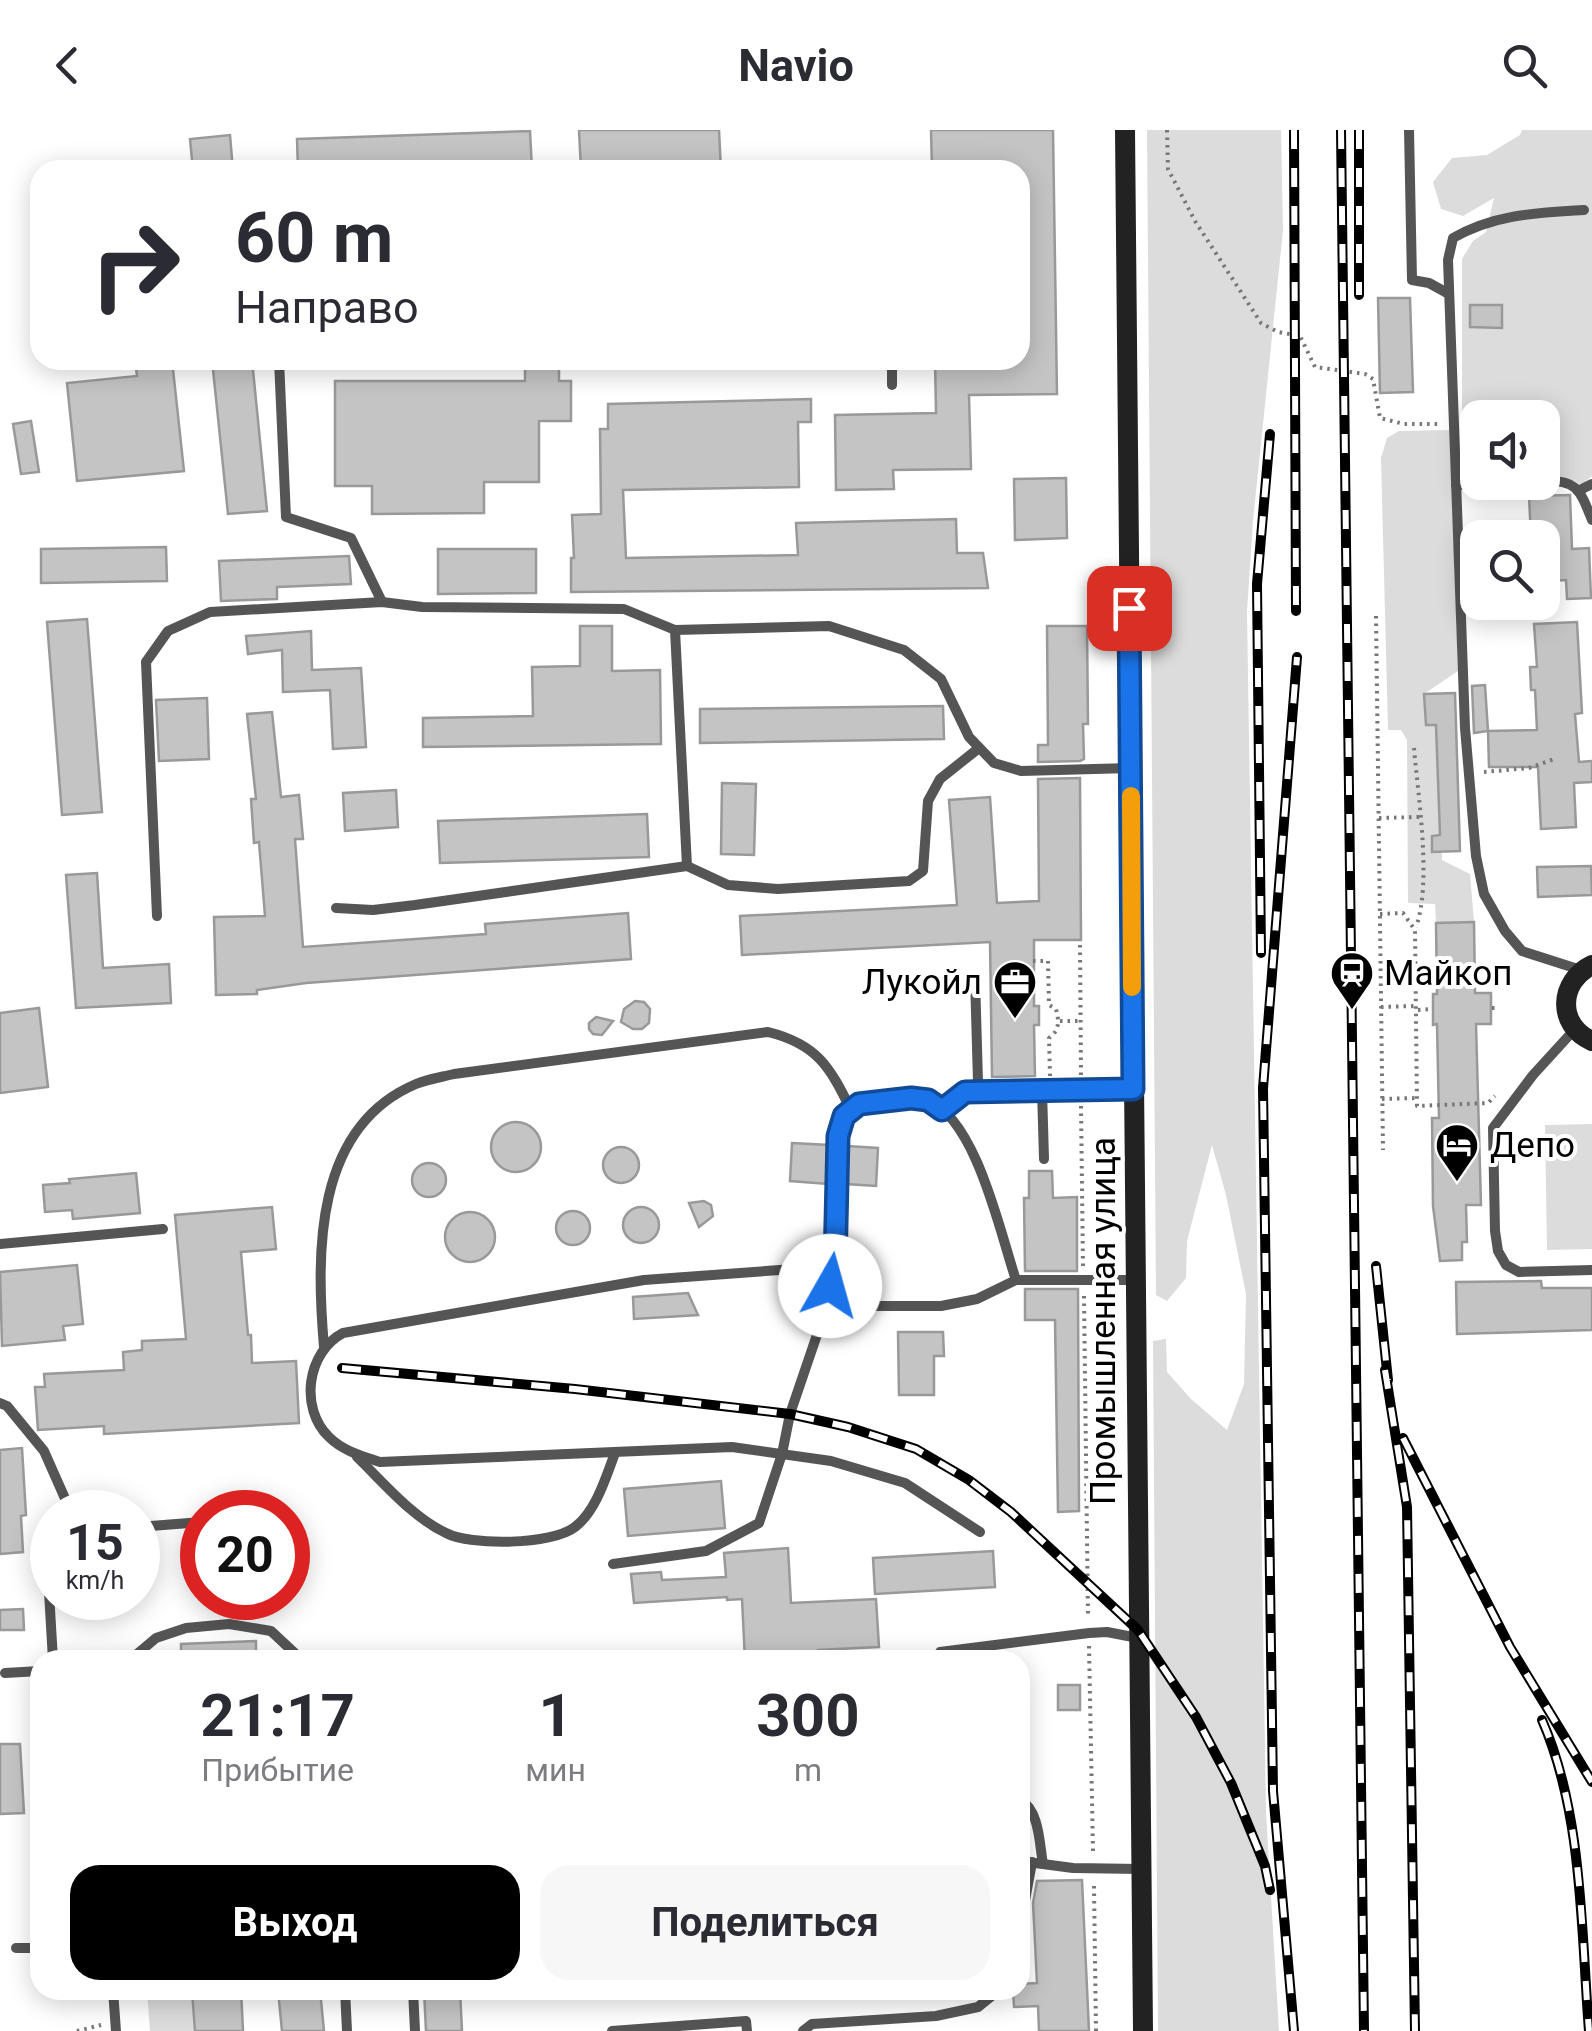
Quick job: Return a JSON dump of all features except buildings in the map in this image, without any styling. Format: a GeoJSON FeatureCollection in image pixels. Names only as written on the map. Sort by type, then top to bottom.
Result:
{"type":"FeatureCollection","features":[{"type":"Feature","properties":{"kind":"main road","name":"Промышленная улица"},"geometry":{"type":"LineString","coordinates":[[1125,130],[1143,2031]]}},
{"type":"Feature","properties":{"kind":"main road"},"geometry":{"type":"LineString","coordinates":[[1584,1035],[1568,1018],[1566,992],[1587,968]]}},
{"type":"Feature","properties":{"kind":"lane"},"geometry":{"type":"LineString","coordinates":[[1409,130],[1412,280],[1449,294]]}},
{"type":"Feature","properties":{"kind":"lane"},"geometry":{"type":"LineString","coordinates":[[1584,210],[1516,214],[1477,224],[1452,238],[1448,260],[1469,774],[1476,856],[1484,894],[1522,952],[1587,968]]}},
{"type":"Feature","properties":{"kind":"lane"},"geometry":{"type":"LineString","coordinates":[[279,370],[286,517],[351,538],[382,602]]}},
{"type":"Feature","properties":{"kind":"lane"},"geometry":{"type":"LineString","coordinates":[[892,370],[892,385]]}},
{"type":"Feature","properties":{"kind":"lane"},"geometry":{"type":"LineString","coordinates":[[1560,480],[1578,491],[1592,520]]}},
{"type":"Feature","properties":{"kind":"lane"},"geometry":{"type":"LineString","coordinates":[[1578,491],[1592,484]]}},
{"type":"Feature","properties":{"kind":"lane"},"geometry":{"type":"LineString","coordinates":[[1456,485],[1460,485]]}},
{"type":"Feature","properties":{"kind":"lane"},"geometry":{"type":"LineString","coordinates":[[156,916],[146,662],[168,631],[210,612],[382,602],[422,607],[624,609],[675,630],[830,626],[904,650],[942,679],[969,737],[994,763],[1021,771],[1130,768]]}},
{"type":"Feature","properties":{"kind":"lane"},"geometry":{"type":"LineString","coordinates":[[675,630],[687,817],[686,866]]}},
{"type":"Feature","properties":{"kind":"lane"},"geometry":{"type":"LineString","coordinates":[[336,908],[372,910],[415,905],[686,866],[728,884],[778,889],[909,881],[923,871],[928,801],[940,779],[979,748]]}},
{"type":"Feature","properties":{"kind":"lane"},"geometry":{"type":"LineString","coordinates":[[942,1110],[978,1082],[975,977]]}},
{"type":"Feature","properties":{"kind":"lane"},"geometry":{"type":"LineString","coordinates":[[324,1347],[321,1265],[325,1214],[333,1178],[344,1148],[360,1126],[379,1106],[417,1083],[473,1071],[768,1032],[794,1038],[818,1055],[836,1078],[851,1110]]}},
{"type":"Feature","properties":{"kind":"lane"},"geometry":{"type":"LineString","coordinates":[[1584,1035],[1532,1075],[1493,1128],[1495,1230],[1498,1251],[1506,1265],[1519,1272],[1592,1270]]}},
{"type":"Feature","properties":{"kind":"lane"},"geometry":{"type":"LineString","coordinates":[[965,1092],[1133,1089]]}},
{"type":"Feature","properties":{"kind":"lane"},"geometry":{"type":"LineString","coordinates":[[1044,1159],[1046,1090]]}},
{"type":"Feature","properties":{"kind":"lane"},"geometry":{"type":"LineString","coordinates":[[612,1564],[706,1551],[759,1523],[835,1266],[838,1136],[844,1116],[859,1104],[911,1098],[928,1100],[942,1110],[968,1140],[1016,1280]]}},
{"type":"Feature","properties":{"kind":"lane"},"geometry":{"type":"LineString","coordinates":[[0,1244],[162,1229]]}},
{"type":"Feature","properties":{"kind":"lane"},"geometry":{"type":"LineString","coordinates":[[614,1453],[593,1504],[574,1528],[552,1537],[513,1541],[469,1540],[448,1535],[328,1436],[316,1416],[311,1390],[313,1368],[324,1347],[343,1334],[644,1280],[835,1266]]}},
{"type":"Feature","properties":{"kind":"lane"},"geometry":{"type":"LineString","coordinates":[[825,1306],[941,1306],[978,1299],[1016,1280],[1135,1280]]}},
{"type":"Feature","properties":{"kind":"lane"},"geometry":{"type":"LineString","coordinates":[[0,1403],[7,1406],[44,1451],[61,1490]]}},
{"type":"Feature","properties":{"kind":"lane"},"geometry":{"type":"LineString","coordinates":[[353,1453],[380,1462],[423,1462],[732,1448],[831,1460],[904,1482],[980,1532]]}},
{"type":"Feature","properties":{"kind":"lane"},"geometry":{"type":"LineString","coordinates":[[50,1620],[52,1650]]}},
{"type":"Feature","properties":{"kind":"lane"},"geometry":{"type":"LineString","coordinates":[[142,1650],[156,1638],[186,1628],[230,1624],[270,1631],[291,1650]]}},
{"type":"Feature","properties":{"kind":"lane"},"geometry":{"type":"LineString","coordinates":[[956,1650],[1089,1633],[1138,1638]]}},
{"type":"Feature","properties":{"kind":"lane"},"geometry":{"type":"LineString","coordinates":[[5,1673],[30,1672]]}},
{"type":"Feature","properties":{"kind":"lane"},"geometry":{"type":"LineString","coordinates":[[1030,1808],[1035,1817],[1032,1862],[1141,1869]]}},
{"type":"Feature","properties":{"kind":"lane"},"geometry":{"type":"LineString","coordinates":[[16,1948],[30,1948]]}},
{"type":"Feature","properties":{"kind":"lane"},"geometry":{"type":"LineString","coordinates":[[114,2000],[116,2028]]}},
{"type":"Feature","properties":{"kind":"lane"},"geometry":{"type":"LineString","coordinates":[[345,2000],[347,2031]]}},
{"type":"Feature","properties":{"kind":"lane"},"geometry":{"type":"LineString","coordinates":[[413,2000],[415,2031]]}},
{"type":"Feature","properties":{"kind":"lane"},"geometry":{"type":"LineString","coordinates":[[804,2031],[812,2024],[936,2016],[978,2007],[987,2000]]}},
{"type":"Feature","properties":{"kind":"lane"},"geometry":{"type":"LineString","coordinates":[[612,2031],[746,2021],[747,2031]]}},
{"type":"Feature","properties":{"kind":"path"},"geometry":{"type":"LineString","coordinates":[[1167,130],[1168,170],[1195,221],[1260,323],[1300,336],[1315,367],[1365,374],[1373,379],[1380,418],[1404,424],[1454,424]]}},
{"type":"Feature","properties":{"kind":"path"},"geometry":{"type":"LineString","coordinates":[[1376,616],[1383,1150]]}},
{"type":"Feature","properties":{"kind":"path"},"geometry":{"type":"LineString","coordinates":[[1414,748],[1421,905],[1415,930],[1418,1106],[1488,1103],[1498,1093]]}},
{"type":"Feature","properties":{"kind":"path"},"geometry":{"type":"LineString","coordinates":[[1469,774],[1529,768],[1558,758]]}},
{"type":"Feature","properties":{"kind":"path"},"geometry":{"type":"LineString","coordinates":[[1379,818],[1420,817]]}},
{"type":"Feature","properties":{"kind":"path"},"geometry":{"type":"LineString","coordinates":[[1380,914],[1403,913],[1415,930]]}},
{"type":"Feature","properties":{"kind":"path"},"geometry":{"type":"LineString","coordinates":[[1033,961],[1048,961],[1049,1005],[1056,1009],[1059,1021],[1056,1033],[1049,1038],[1046,1090]]}},
{"type":"Feature","properties":{"kind":"path"},"geometry":{"type":"LineString","coordinates":[[1381,1007],[1433,1009]]}},
{"type":"Feature","properties":{"kind":"path"},"geometry":{"type":"LineString","coordinates":[[1059,1021],[1080,1021]]}},
{"type":"Feature","properties":{"kind":"path"},"geometry":{"type":"LineString","coordinates":[[1382,1099],[1417,1098]]}},
{"type":"Feature","properties":{"kind":"path"},"geometry":{"type":"LineString","coordinates":[[1088,1615],[1096,2031]]}},
{"type":"Feature","properties":{"kind":"path"},"geometry":{"type":"LineString","coordinates":[[76,2031],[84,2026],[116,2028]]}},
{"type":"Feature","properties":{"kind":"shaded area"},"geometry":{"type":"Polygon","coordinates":[[[1147,130],[1281,130],[1283,230],[1247,611],[1266,1812],[1279,2031],[1158,2031],[1153,1341],[1166,1339],[1167,1372],[1227,1430],[1244,1384],[1246,1294],[1212,1145],[1187,1241],[1186,1278],[1167,1301],[1156,1295],[1147,130]]]}},
{"type":"Feature","properties":{"kind":"shaded area"},"geometry":{"type":"Polygon","coordinates":[[[1522,130],[1592,130],[1592,476],[1582,485],[1560,477],[1560,400],[1462,400],[1462,259],[1473,241],[1486,232],[1494,198],[1463,216],[1441,209],[1433,182],[1452,158],[1487,155],[1522,130]]]}},
{"type":"Feature","properties":{"kind":"shaded area"},"geometry":{"type":"Polygon","coordinates":[[[1450,430],[1458,671],[1424,694],[1425,726],[1436,725],[1440,834],[1432,835],[1432,852],[1442,853],[1442,860],[1470,874],[1474,922],[1436,923],[1435,904],[1408,903],[1407,740],[1401,730],[1388,730],[1381,458],[1387,438],[1399,431],[1450,430]]]}},
{"type":"Feature","properties":{"kind":"shaded area"},"geometry":{"type":"Polygon","coordinates":[[[1592,1124],[1592,1249],[1547,1250],[1545,1125],[1592,1124]]]}},
{"type":"Feature","properties":{"kind":"shaded area"},"geometry":{"type":"Polygon","coordinates":[[[148,2000],[192,2000],[194,2031],[150,2031],[148,2000]]]}},
{"type":"Feature","properties":{"kind":"railway"},"geometry":{"type":"LineString","coordinates":[[1294,130],[1296,611]]}},
{"type":"Feature","properties":{"kind":"railway"},"geometry":{"type":"LineString","coordinates":[[1341,130],[1364,2031]]}},
{"type":"Feature","properties":{"kind":"railway"},"geometry":{"type":"LineString","coordinates":[[1359,130],[1359,295]]}},
{"type":"Feature","properties":{"kind":"railway"},"geometry":{"type":"LineString","coordinates":[[1261,953],[1257,584],[1270,434]]}},
{"type":"Feature","properties":{"kind":"railway"},"geometry":{"type":"LineString","coordinates":[[1294,2031],[1273,1791],[1263,1088],[1297,657]]}},
{"type":"Feature","properties":{"kind":"railway"},"geometry":{"type":"LineString","coordinates":[[1376,1266],[1388,1380]]}},
{"type":"Feature","properties":{"kind":"railway"},"geometry":{"type":"LineString","coordinates":[[342,1368],[790,1414],[916,1449],[969,1480],[1011,1512],[1138,1630],[1196,1717],[1231,1783],[1265,1866],[1270,1890]]}},
{"type":"Feature","properties":{"kind":"railway"},"geometry":{"type":"LineString","coordinates":[[1385,1370],[1407,1507],[1415,2031]]}},
{"type":"Feature","properties":{"kind":"railway"},"geometry":{"type":"LineString","coordinates":[[1403,1438],[1510,1647],[1592,1782]]}},
{"type":"Feature","properties":{"kind":"railway"},"geometry":{"type":"LineString","coordinates":[[1542,1720],[1566,1794],[1573,1833],[1589,2031]]}},
{"type":"Feature","properties":{"kind":"slow traffic"},"geometry":{"type":"LineString","coordinates":[[1131,796],[1132,987]]}},
{"type":"Feature","properties":{"kind":"place","name":"Майкоп"},"geometry":{"type":"Point","coordinates":[1352,1011]}},
{"type":"Feature","properties":{"kind":"place","name":"Лукойл"},"geometry":{"type":"Point","coordinates":[1015,1020]}},
{"type":"Feature","properties":{"kind":"place","name":"Депо"},"geometry":{"type":"Point","coordinates":[1457,1183]}},
{"type":"Feature","properties":{"kind":"route"},"geometry":{"type":"LineString","coordinates":[[830,1286],[835,1266],[838,1136],[844,1116],[859,1104],[911,1098],[928,1100],[942,1110],[965,1092],[1133,1089],[1129,608]]}}]}
